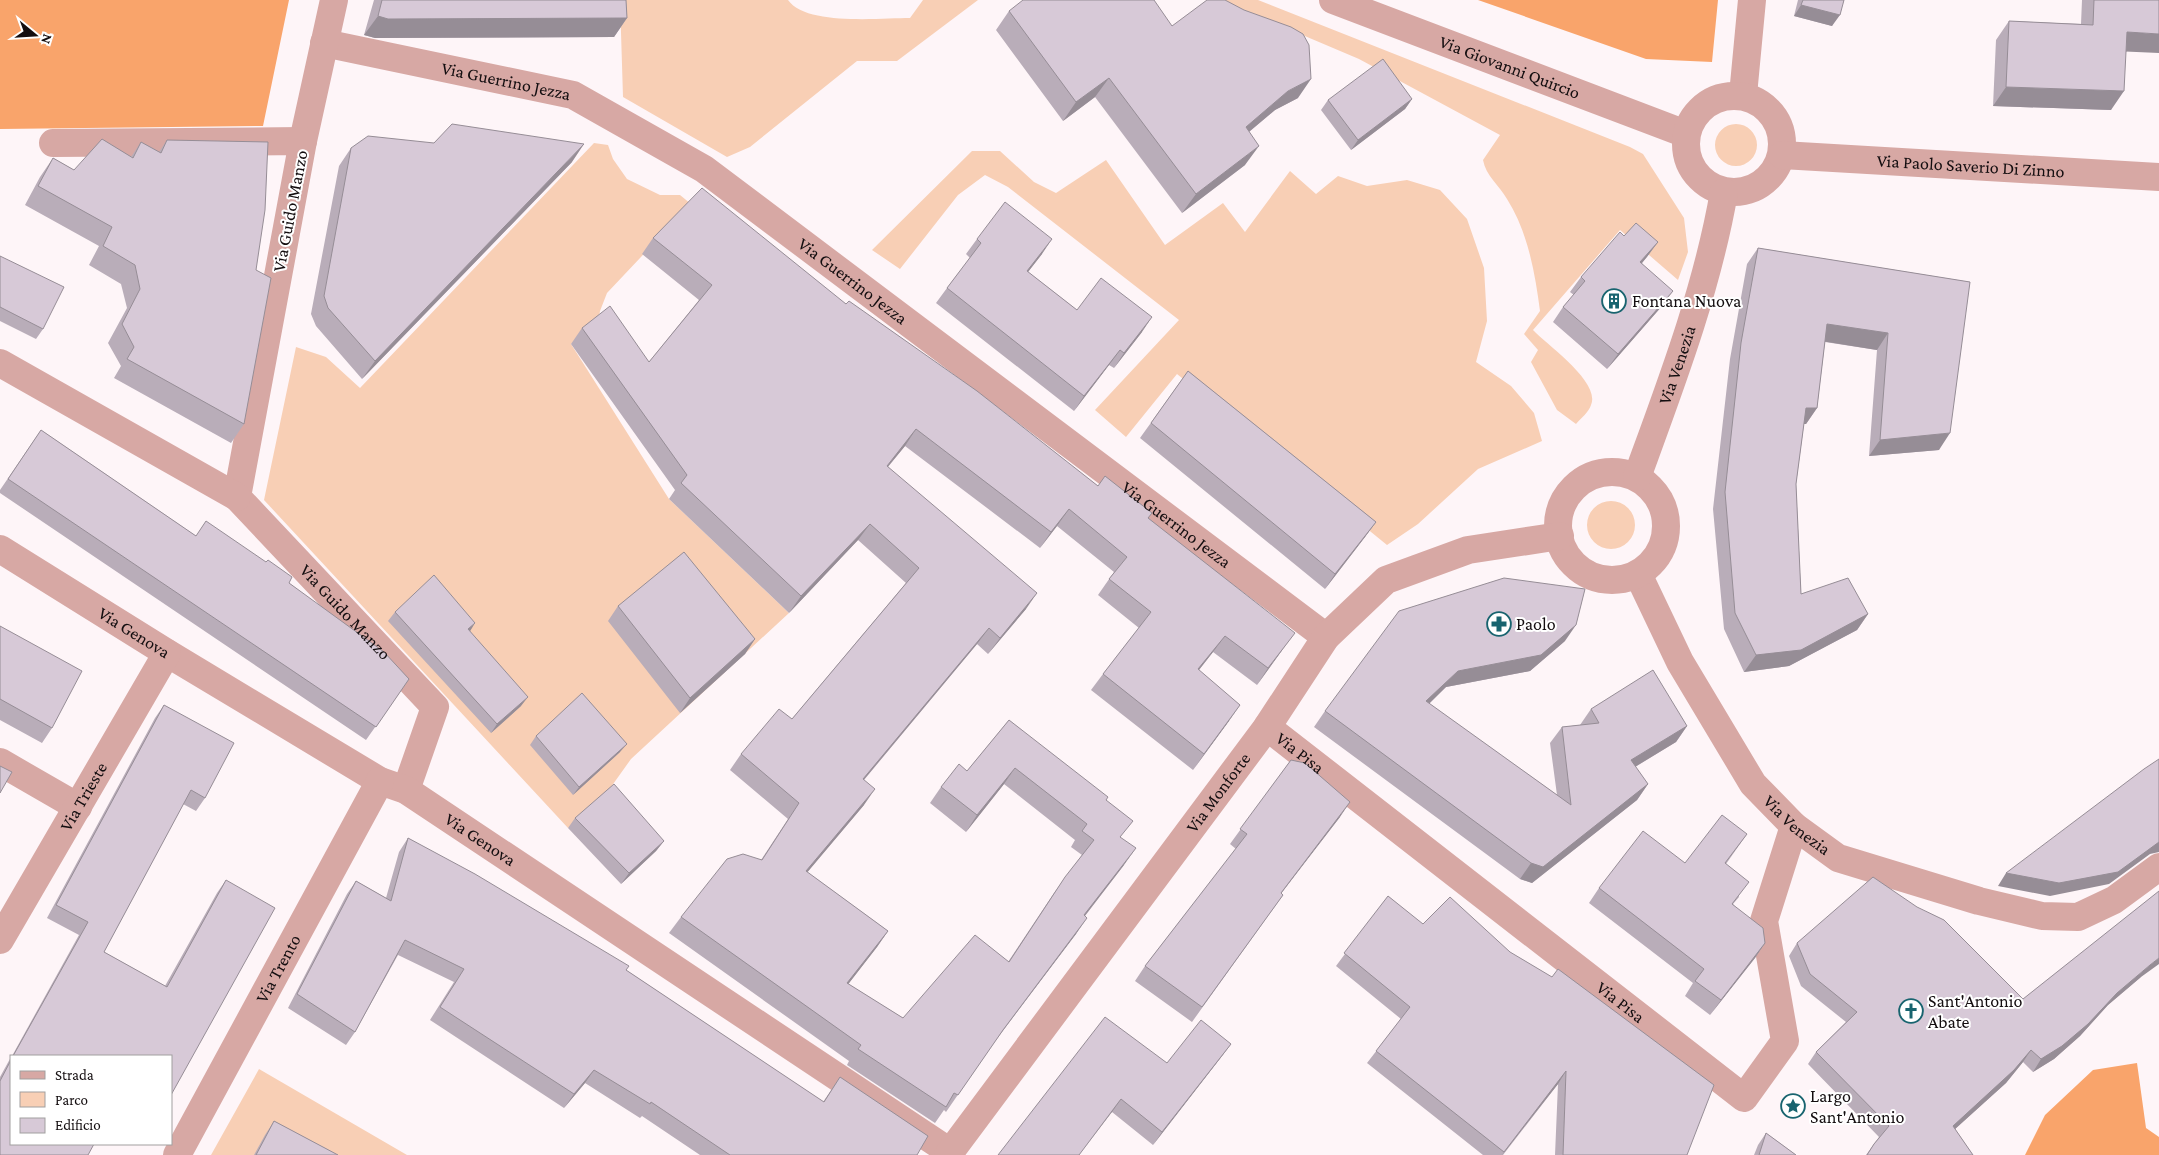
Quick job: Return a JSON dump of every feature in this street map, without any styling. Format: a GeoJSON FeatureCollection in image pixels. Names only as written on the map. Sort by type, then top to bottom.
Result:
{"type":"FeatureCollection","features":[{"type":"Feature","properties":{"kind":"street"},"geometry":{"type":"LineString","coordinates":[[303,141],[334,0]]}},
{"type":"Feature","properties":{"kind":"street","name":"Via Giovanni Quircio"},"geometry":{"type":"LineString","coordinates":[[1333,0],[1686,134]]}},
{"type":"Feature","properties":{"kind":"street"},"geometry":{"type":"LineString","coordinates":[[1743,95],[1752,0]]}},
{"type":"Feature","properties":{"kind":"street","name":"Via Guerrino Jezza"},"geometry":{"type":"LineString","coordinates":[[324,43],[573,95],[704,169],[1326,637]]}},
{"type":"Feature","properties":{"kind":"street"},"geometry":{"type":"LineString","coordinates":[[1743,95],[1767,106],[1782,129],[1782,155],[1770,178],[1749,190],[1724,192],[1702,180],[1692,167],[1688,160],[1686,134],[1697,112],[1718,97],[1743,95]]}},
{"type":"Feature","properties":{"kind":"street","name":"Via Guido Manzo"},"geometry":{"type":"LineString","coordinates":[[53,143],[303,141],[237,497]]}},
{"type":"Feature","properties":{"kind":"street","name":"Via Paolo Saverio Di Zinno"},"geometry":{"type":"LineString","coordinates":[[1782,155],[2159,177]]}},
{"type":"Feature","properties":{"kind":"street","name":"Via Venezia"},"geometry":{"type":"LineString","coordinates":[[1637,477],[1676,372],[1716,237],[1724,192]]}},
{"type":"Feature","properties":{"kind":"street","name":"Via Guido Manzo"},"geometry":{"type":"LineString","coordinates":[[0,363],[237,497],[435,707],[406,790]]}},
{"type":"Feature","properties":{"kind":"street"},"geometry":{"type":"LineString","coordinates":[[1604,472],[1621,472],[1637,477],[1655,492],[1665,513],[1666,537],[1656,559],[1638,574],[1619,580],[1599,578],[1580,570],[1567,555],[1560,536],[1559,519],[1564,502],[1574,488],[1587,478],[1604,472]]}},
{"type":"Feature","properties":{"kind":"street","name":"Via Monforte"},"geometry":{"type":"LineString","coordinates":[[949,1153],[1266,728],[1326,637],[1386,580],[1468,550],[1560,536]]}},
{"type":"Feature","properties":{"kind":"street","name":"Via Genova"},"geometry":{"type":"LineString","coordinates":[[0,548],[167,653],[380,781],[406,790],[949,1153]]}},
{"type":"Feature","properties":{"kind":"street","name":"Via Venezia"},"geometry":{"type":"LineString","coordinates":[[1638,574],[1680,662],[1753,784],[1794,826],[1838,858],[1891,876],[2042,916],[2078,917],[2114,900],[2159,867]]}},
{"type":"Feature","properties":{"kind":"street","name":"Via Trieste"},"geometry":{"type":"LineString","coordinates":[[0,940],[167,653]]}},
{"type":"Feature","properties":{"kind":"street","name":"Via Pisa"},"geometry":{"type":"LineString","coordinates":[[1266,728],[1744,1098],[1785,1041],[1764,921],[1794,826]]}},
{"type":"Feature","properties":{"kind":"street"},"geometry":{"type":"LineString","coordinates":[[0,762],[78,807]]}},
{"type":"Feature","properties":{"kind":"street","name":"Via Trento"},"geometry":{"type":"LineString","coordinates":[[177,1155],[380,781]]}},
{"type":"Feature","properties":{"kind":"green space"},"geometry":{"type":"Polygon","coordinates":[[[620,0],[788,0],[797,8],[810,14],[844,19],[863,19],[910,18],[923,0],[978,0],[897,61],[857,61],[750,147],[727,157],[623,97],[620,0]]]}},
{"type":"Feature","properties":{"kind":"green space"},"geometry":{"type":"Polygon","coordinates":[[[1220,0],[1258,0],[1630,147],[1643,154],[1684,218],[1688,252],[1678,280],[1620,230],[1533,330],[1571,364],[1588,386],[1592,396],[1591,405],[1587,413],[1576,424],[1557,410],[1531,362],[1538,350],[1524,334],[1540,311],[1530,253],[1514,212],[1504,194],[1487,171],[1483,160],[1500,135],[1359,59],[1220,0]]]}},
{"type":"Feature","properties":{"kind":"green space"},"geometry":{"type":"Polygon","coordinates":[[[1732,124],[1740,124],[1751,130],[1757,145],[1751,160],[1740,166],[1732,166],[1721,160],[1715,149],[1715,141],[1721,130],[1732,124]]]}},
{"type":"Feature","properties":{"kind":"green space"},"geometry":{"type":"Polygon","coordinates":[[[594,143],[608,145],[613,159],[627,179],[660,195],[680,195],[691,204],[607,293],[600,311],[598,323],[571,344],[669,499],[789,613],[631,759],[606,794],[568,828],[264,500],[296,347],[326,357],[360,388],[594,143]]]}},
{"type":"Feature","properties":{"kind":"green space"},"geometry":{"type":"Polygon","coordinates":[[[972,151],[1000,151],[1034,182],[1056,193],[1106,160],[1165,245],[1223,203],[1245,232],[1290,171],[1316,194],[1338,176],[1367,186],[1407,180],[1440,190],[1467,219],[1484,268],[1487,321],[1476,362],[1511,386],[1534,413],[1542,441],[1478,469],[1418,524],[1387,545],[1177,374],[1126,437],[1095,410],[1179,320],[1008,187],[985,175],[958,195],[900,269],[872,250],[972,151]]]}},
{"type":"Feature","properties":{"kind":"green space"},"geometry":{"type":"Polygon","coordinates":[[[1606,501],[1616,501],[1625,505],[1631,511],[1634,516],[1634,534],[1625,545],[1616,549],[1606,549],[1597,545],[1591,539],[1587,530],[1587,520],[1591,511],[1597,505],[1606,501]]]}},
{"type":"Feature","properties":{"kind":"green space"},"geometry":{"type":"Polygon","coordinates":[[[259,1069],[407,1155],[211,1155],[259,1069]]]}},
{"type":"Feature","properties":{"kind":"shaded area"},"geometry":{"type":"Polygon","coordinates":[[[0,0],[289,0],[263,126],[0,129],[0,0]]]}},
{"type":"Feature","properties":{"kind":"shaded area"},"geometry":{"type":"Polygon","coordinates":[[[1478,0],[1718,0],[1712,62],[1646,59],[1478,0]]]}},
{"type":"Feature","properties":{"kind":"shaded area"},"geometry":{"type":"Polygon","coordinates":[[[2137,1063],[2146,1128],[2159,1137],[2159,1155],[2025,1155],[2045,1115],[2093,1070],[2137,1063]]]}},
{"type":"Feature","properties":{"kind":"building"},"geometry":{"type":"Polygon","coordinates":[[[382,0],[626,0],[627,18],[388,19],[378,16],[382,0]]]}},
{"type":"Feature","properties":{"kind":"building"},"geometry":{"type":"Polygon","coordinates":[[[1023,0],[1154,0],[1172,26],[1207,0],[1225,0],[1244,10],[1291,27],[1303,34],[1309,45],[1311,79],[1288,91],[1246,127],[1259,146],[1196,194],[1109,78],[1076,102],[1009,11],[1023,0]]]}},
{"type":"Feature","properties":{"kind":"building"},"geometry":{"type":"Polygon","coordinates":[[[1803,0],[1844,0],[1840,15],[1801,5],[1803,0]]]}},
{"type":"Feature","properties":{"kind":"building"},"geometry":{"type":"Polygon","coordinates":[[[2094,0],[2159,0],[2159,34],[2127,32],[2124,91],[2006,87],[2009,21],[2093,25],[2094,0]]]}},
{"type":"Feature","properties":{"kind":"building"},"geometry":{"type":"Polygon","coordinates":[[[1383,59],[1412,99],[1358,140],[1328,100],[1383,59]]]}},
{"type":"Feature","properties":{"kind":"building"},"geometry":{"type":"Polygon","coordinates":[[[452,124],[584,144],[375,361],[328,308],[324,296],[351,148],[368,136],[434,143],[452,124]]]}},
{"type":"Feature","properties":{"kind":"building"},"geometry":{"type":"Polygon","coordinates":[[[102,139],[133,158],[141,142],[161,153],[167,140],[268,142],[265,210],[256,270],[271,278],[244,424],[127,359],[134,347],[122,324],[140,289],[135,265],[103,246],[112,227],[38,186],[53,158],[74,170],[102,139]]]}},
{"type":"Feature","properties":{"kind":"building"},"geometry":{"type":"Polygon","coordinates":[[[702,188],[846,304],[849,301],[977,391],[1098,486],[1105,476],[1152,513],[1148,518],[1295,633],[1268,668],[1225,636],[1198,669],[1240,705],[1204,754],[1103,674],[1151,612],[1109,579],[1127,557],[1069,509],[1051,532],[916,429],[887,466],[1037,593],[1000,638],[989,628],[863,779],[875,789],[806,871],[888,931],[847,983],[903,1018],[975,935],[1009,962],[1065,877],[1094,840],[1082,831],[1087,824],[1015,768],[977,815],[941,787],[959,764],[967,771],[1009,720],[1108,797],[1106,800],[1133,821],[1120,837],[1136,848],[1084,915],[1087,918],[1003,1030],[958,1095],[954,1093],[946,1107],[858,1049],[861,1045],[681,917],[727,859],[743,854],[762,860],[799,803],[741,754],[779,709],[792,719],[919,568],[870,524],[801,596],[681,483],[687,475],[582,328],[610,306],[649,362],[712,285],[653,238],[702,188]]]}},
{"type":"Feature","properties":{"kind":"building"},"geometry":{"type":"Polygon","coordinates":[[[1005,202],[1052,239],[1027,271],[1077,310],[1101,278],[1152,317],[1124,353],[1120,350],[1084,396],[947,288],[981,243],[977,239],[1005,202]]]}},
{"type":"Feature","properties":{"kind":"building","name":"Fontana Nuova"},"geometry":{"type":"Polygon","coordinates":[[[1636,223],[1658,242],[1640,262],[1673,291],[1618,354],[1563,307],[1585,281],[1581,277],[1620,232],[1624,236],[1636,223]]]}},
{"type":"Feature","properties":{"kind":"building"},"geometry":{"type":"Polygon","coordinates":[[[1758,248],[1970,282],[1950,433],[1880,440],[1888,333],[1827,324],[1817,408],[1806,408],[1796,484],[1801,594],[1848,578],[1868,614],[1801,650],[1756,655],[1735,613],[1725,492],[1741,343],[1758,248]]]}},
{"type":"Feature","properties":{"kind":"building"},"geometry":{"type":"Polygon","coordinates":[[[0,256],[64,287],[43,329],[0,307],[0,256]]]}},
{"type":"Feature","properties":{"kind":"building"},"geometry":{"type":"Polygon","coordinates":[[[1188,371],[1376,522],[1335,574],[1151,423],[1188,371]]]}},
{"type":"Feature","properties":{"kind":"building"},"geometry":{"type":"Polygon","coordinates":[[[41,430],[196,536],[206,521],[266,562],[268,560],[292,577],[289,583],[384,652],[409,679],[376,727],[8,479],[41,430]]]}},
{"type":"Feature","properties":{"kind":"building"},"geometry":{"type":"Polygon","coordinates":[[[684,552],[755,639],[690,698],[618,606],[684,552]]]}},
{"type":"Feature","properties":{"kind":"building"},"geometry":{"type":"Polygon","coordinates":[[[434,575],[475,623],[468,629],[528,697],[497,724],[395,612],[434,575]]]}},
{"type":"Feature","properties":{"kind":"building"},"geometry":{"type":"Polygon","coordinates":[[[1504,578],[1585,589],[1576,625],[1541,655],[1458,671],[1426,701],[1571,805],[1562,727],[1599,723],[1591,709],[1653,670],[1687,726],[1631,760],[1648,784],[1543,867],[1531,863],[1325,711],[1399,611],[1504,578]]]}},
{"type":"Feature","properties":{"kind":"building"},"geometry":{"type":"Polygon","coordinates":[[[0,626],[82,671],[52,728],[0,699],[0,626]]]}},
{"type":"Feature","properties":{"kind":"building"},"geometry":{"type":"Polygon","coordinates":[[[582,693],[627,744],[579,787],[536,736],[582,693]]]}},
{"type":"Feature","properties":{"kind":"building"},"geometry":{"type":"Polygon","coordinates":[[[164,705],[234,743],[205,798],[191,790],[104,952],[167,987],[226,880],[275,908],[172,1093],[172,1055],[14,1055],[88,922],[56,905],[164,705]]]}},
{"type":"Feature","properties":{"kind":"building"},"geometry":{"type":"Polygon","coordinates":[[[2159,759],[2159,842],[2118,872],[2059,883],[2006,873],[2144,769],[2159,759]]]}},
{"type":"Feature","properties":{"kind":"building"},"geometry":{"type":"Polygon","coordinates":[[[1291,760],[1305,763],[1350,802],[1281,893],[1283,895],[1202,1007],[1145,966],[1247,834],[1240,829],[1291,760]]]}},
{"type":"Feature","properties":{"kind":"building"},"geometry":{"type":"Polygon","coordinates":[[[0,766],[12,772],[0,793],[0,766]]]}},
{"type":"Feature","properties":{"kind":"building"},"geometry":{"type":"Polygon","coordinates":[[[614,784],[664,841],[629,873],[575,818],[614,784]]]}},
{"type":"Feature","properties":{"kind":"building"},"geometry":{"type":"Polygon","coordinates":[[[1722,815],[1747,834],[1725,863],[1749,882],[1732,904],[1763,928],[1765,943],[1721,1000],[1695,981],[1704,969],[1599,888],[1643,831],[1685,863],[1722,815]]]}},
{"type":"Feature","properties":{"kind":"building"},"geometry":{"type":"Polygon","coordinates":[[[408,838],[475,874],[629,966],[626,970],[824,1102],[840,1077],[928,1136],[917,1155],[730,1155],[651,1102],[650,1104],[594,1070],[574,1094],[440,1007],[464,969],[405,940],[355,1032],[297,994],[356,881],[391,901],[408,838]]]}},
{"type":"Feature","properties":{"kind":"building"},"geometry":{"type":"Polygon","coordinates":[[[1873,877],[1917,907],[1944,920],[2023,999],[2159,891],[2159,958],[2117,993],[2088,1024],[2062,1046],[2041,1059],[2031,1050],[2014,1070],[1953,1126],[1973,1155],[1867,1155],[1889,1126],[1816,1052],[1857,1012],[1810,974],[1797,943],[1873,877]]]}},
{"type":"Feature","properties":{"kind":"building"},"geometry":{"type":"Polygon","coordinates":[[[1388,896],[1423,924],[1450,897],[1510,952],[1552,977],[1558,969],[1714,1085],[1687,1155],[1563,1155],[1566,1071],[1504,1152],[1376,1051],[1410,1007],[1344,953],[1388,896]]]}},
{"type":"Feature","properties":{"kind":"building"},"geometry":{"type":"Polygon","coordinates":[[[1105,1017],[1167,1063],[1201,1020],[1231,1044],[1162,1132],[1121,1099],[1079,1155],[998,1155],[1105,1017]]]}},
{"type":"Feature","properties":{"kind":"building"},"geometry":{"type":"Polygon","coordinates":[[[10,1062],[10,1145],[93,1145],[88,1155],[0,1155],[0,1081],[10,1062]]]}},
{"type":"Feature","properties":{"kind":"building"},"geometry":{"type":"Polygon","coordinates":[[[274,1121],[338,1155],[256,1155],[274,1121]]]}},
{"type":"Feature","properties":{"kind":"building"},"geometry":{"type":"Polygon","coordinates":[[[1766,1133],[1796,1155],[1759,1155],[1766,1133]]]}},
{"type":"Feature","properties":{"kind":"place","name":"Fontana Nuova"},"geometry":{"type":"Point","coordinates":[1614,301]}},
{"type":"Feature","properties":{"kind":"place","name":"Paolo"},"geometry":{"type":"Point","coordinates":[1499,624]}},
{"type":"Feature","properties":{"kind":"place","name":"Sant'Antonio Abate"},"geometry":{"type":"Point","coordinates":[1911,1011]}},
{"type":"Feature","properties":{"kind":"place","name":"Largo Sant'Antonio"},"geometry":{"type":"Point","coordinates":[1793,1106]}}]}
